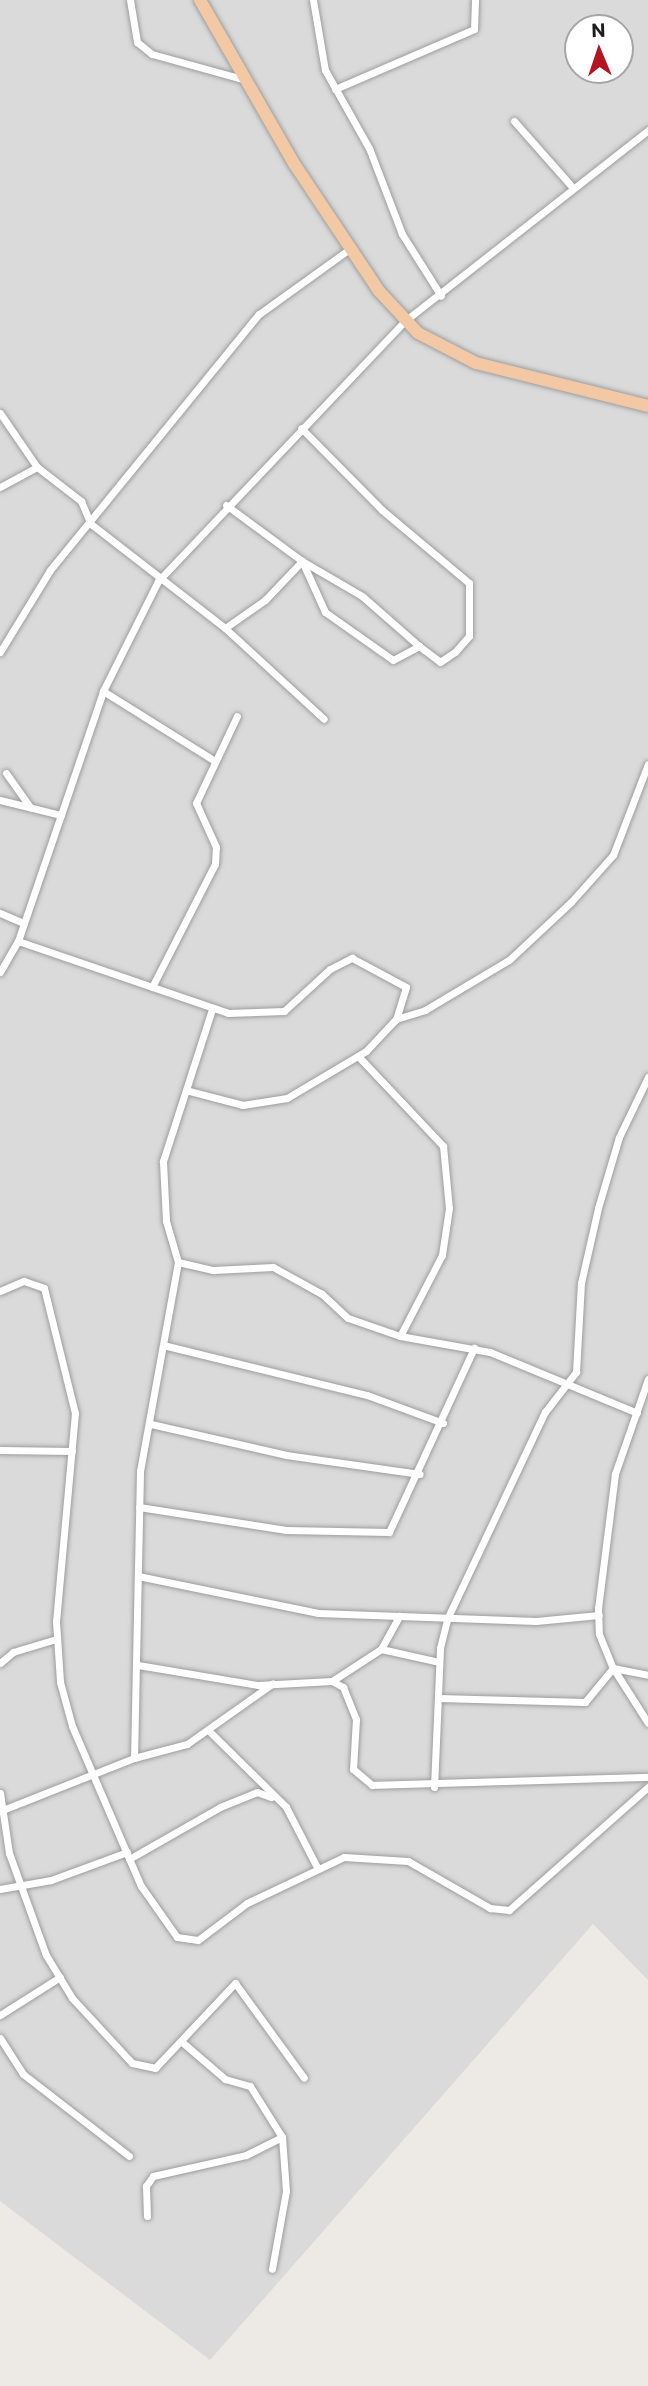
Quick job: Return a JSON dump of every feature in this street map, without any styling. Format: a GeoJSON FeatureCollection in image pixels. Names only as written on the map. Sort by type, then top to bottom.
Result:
{"type":"FeatureCollection","features":[{"type":"Feature","properties":{"kind":"main road"},"geometry":{"type":"LineString","coordinates":[[200,0],[352,247],[406,320],[436,345],[475,363],[648,406]]}},
{"type":"Feature","properties":{"kind":"street"},"geometry":{"type":"LineString","coordinates":[[130,0],[137,42],[152,54],[247,80]]}},
{"type":"Feature","properties":{"kind":"street"},"geometry":{"type":"LineString","coordinates":[[313,0],[325,70],[369,148],[402,234],[440,296]]}},
{"type":"Feature","properties":{"kind":"street"},"geometry":{"type":"LineString","coordinates":[[335,89],[474,29],[475,0]]}},
{"type":"Feature","properties":{"kind":"street"},"geometry":{"type":"LineString","coordinates":[[514,121],[573,188]]}},
{"type":"Feature","properties":{"kind":"street"},"geometry":{"type":"LineString","coordinates":[[0,972],[18,941],[103,691],[158,581],[226,505],[406,320],[440,296],[648,130]]}},
{"type":"Feature","properties":{"kind":"street"},"geometry":{"type":"LineString","coordinates":[[0,652],[50,570],[91,524],[259,314],[352,247]]}},
{"type":"Feature","properties":{"kind":"street"},"geometry":{"type":"LineString","coordinates":[[0,413],[37,467],[82,501],[91,524],[158,581],[225,628],[324,719]]}},
{"type":"Feature","properties":{"kind":"street"},"geometry":{"type":"LineString","coordinates":[[226,505],[302,561],[362,596],[440,662],[468,636],[469,583],[382,510],[302,428]]}},
{"type":"Feature","properties":{"kind":"street"},"geometry":{"type":"LineString","coordinates":[[0,487],[37,467]]}},
{"type":"Feature","properties":{"kind":"street"},"geometry":{"type":"LineString","coordinates":[[302,561],[325,612],[393,660],[419,646]]}},
{"type":"Feature","properties":{"kind":"street"},"geometry":{"type":"LineString","coordinates":[[225,628],[265,600],[302,561]]}},
{"type":"Feature","properties":{"kind":"street"},"geometry":{"type":"LineString","coordinates":[[103,691],[215,761]]}},
{"type":"Feature","properties":{"kind":"street"},"geometry":{"type":"LineString","coordinates":[[152,986],[215,864],[216,847],[195,808],[237,716]]}},
{"type":"Feature","properties":{"kind":"street"},"geometry":{"type":"LineString","coordinates":[[186,1090],[243,1105],[267,1104],[358,1056],[396,1019],[425,1010],[509,960],[571,902],[613,855],[648,764]]}},
{"type":"Feature","properties":{"kind":"street"},"geometry":{"type":"LineString","coordinates":[[6,773],[30,807]]}},
{"type":"Feature","properties":{"kind":"street"},"geometry":{"type":"LineString","coordinates":[[0,800],[61,815]]}},
{"type":"Feature","properties":{"kind":"street"},"geometry":{"type":"LineString","coordinates":[[0,913],[24,923]]}},
{"type":"Feature","properties":{"kind":"street"},"geometry":{"type":"LineString","coordinates":[[18,941],[212,1009],[268,1016],[284,1011],[330,969],[352,958],[406,987],[396,1019]]}},
{"type":"Feature","properties":{"kind":"street"},"geometry":{"type":"LineString","coordinates":[[134,1758],[138,1665],[139,1507],[151,1424],[167,1346],[178,1262],[166,1221],[163,1161],[212,1009]]}},
{"type":"Feature","properties":{"kind":"street"},"geometry":{"type":"LineString","coordinates":[[358,1056],[443,1146],[449,1208],[442,1255],[400,1336]]}},
{"type":"Feature","properties":{"kind":"street"},"geometry":{"type":"LineString","coordinates":[[434,1787],[439,1662],[447,1619],[545,1412],[576,1372],[581,1283],[598,1208],[619,1137],[648,1077]]}},
{"type":"Feature","properties":{"kind":"street"},"geometry":{"type":"LineString","coordinates":[[178,1262],[213,1270],[273,1267],[322,1294],[348,1318],[400,1336],[474,1348],[637,1413]]}},
{"type":"Feature","properties":{"kind":"street"},"geometry":{"type":"LineString","coordinates":[[0,1291],[24,1280],[44,1288],[75,1413],[56,1639],[72,1726],[128,1855],[161,1916],[187,1940],[198,1940],[247,1903],[317,1867],[344,1857],[408,1861],[491,1908],[509,1910],[648,1787]]}},
{"type":"Feature","properties":{"kind":"street"},"geometry":{"type":"LineString","coordinates":[[167,1346],[367,1395],[443,1423]]}},
{"type":"Feature","properties":{"kind":"street"},"geometry":{"type":"LineString","coordinates":[[139,1507],[286,1530],[379,1534],[398,1524],[474,1348]]}},
{"type":"Feature","properties":{"kind":"street"},"geometry":{"type":"LineString","coordinates":[[648,1380],[615,1474],[599,1615],[613,1668],[648,1723]]}},
{"type":"Feature","properties":{"kind":"street"},"geometry":{"type":"LineString","coordinates":[[151,1424],[286,1455],[420,1474]]}},
{"type":"Feature","properties":{"kind":"street"},"geometry":{"type":"LineString","coordinates":[[0,1450],[72,1451]]}},
{"type":"Feature","properties":{"kind":"street"},"geometry":{"type":"LineString","coordinates":[[138,1576],[318,1613],[447,1619],[599,1615]]}},
{"type":"Feature","properties":{"kind":"street"},"geometry":{"type":"LineString","coordinates":[[332,1681],[381,1648],[399,1616]]}},
{"type":"Feature","properties":{"kind":"street"},"geometry":{"type":"LineString","coordinates":[[0,1663],[13,1652],[56,1639]]}},
{"type":"Feature","properties":{"kind":"street"},"geometry":{"type":"LineString","coordinates":[[381,1648],[439,1662]]}},
{"type":"Feature","properties":{"kind":"street"},"geometry":{"type":"LineString","coordinates":[[138,1665],[258,1685],[276,1680],[332,1681],[343,1687],[356,1718],[353,1769],[359,1779],[434,1787],[648,1777]]}},
{"type":"Feature","properties":{"kind":"street"},"geometry":{"type":"LineString","coordinates":[[613,1668],[648,1675]]}},
{"type":"Feature","properties":{"kind":"street"},"geometry":{"type":"LineString","coordinates":[[439,1698],[585,1702],[613,1668]]}},
{"type":"Feature","properties":{"kind":"street"},"geometry":{"type":"LineString","coordinates":[[2,1811],[95,1778],[134,1758],[209,1731],[276,1680]]}},
{"type":"Feature","properties":{"kind":"street"},"geometry":{"type":"LineString","coordinates":[[209,1731],[277,1800],[317,1867]]}},
{"type":"Feature","properties":{"kind":"street"},"geometry":{"type":"LineString","coordinates":[[0,1889],[51,1880],[128,1855],[220,1807],[257,1792],[277,1800]]}},
{"type":"Feature","properties":{"kind":"street"},"geometry":{"type":"LineString","coordinates":[[0,1793],[19,1884],[60,1977],[138,2068],[155,2068],[235,1983],[304,2078]]}},
{"type":"Feature","properties":{"kind":"street"},"geometry":{"type":"LineString","coordinates":[[0,2015],[60,1977]]}},
{"type":"Feature","properties":{"kind":"street"},"geometry":{"type":"LineString","coordinates":[[0,2038],[23,2074],[128,2156]]}},
{"type":"Feature","properties":{"kind":"street"},"geometry":{"type":"LineString","coordinates":[[182,2042],[225,2079],[250,2086],[282,2137],[286,2191],[272,2269]]}},
{"type":"Feature","properties":{"kind":"street"},"geometry":{"type":"LineString","coordinates":[[147,2216],[146,2186],[153,2176],[246,2155],[282,2137]]}},
{"type":"Feature","properties":{"kind":"shaded area"},"geometry":{"type":"Polygon","coordinates":[[[0,0],[648,0],[648,1980],[593,1924],[210,2360],[0,2201],[0,0]]]}}]}
